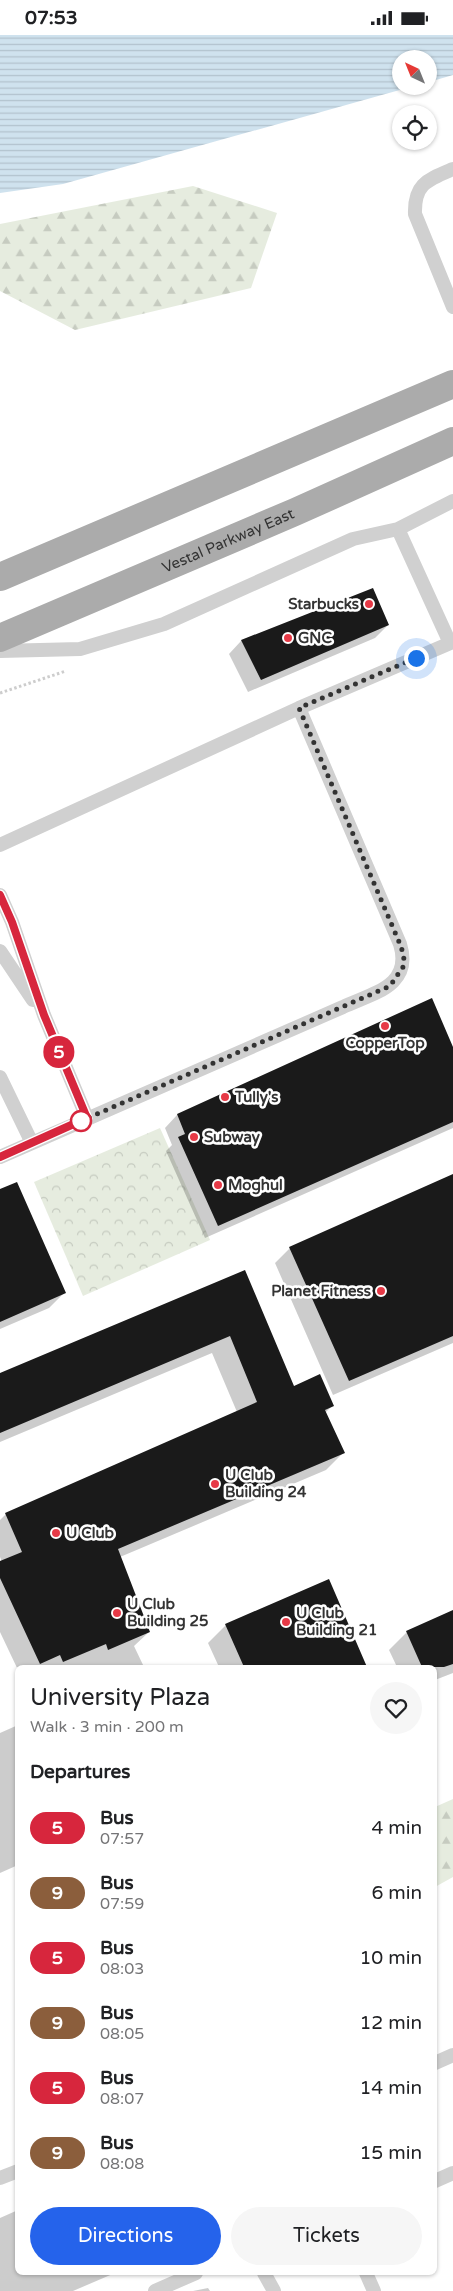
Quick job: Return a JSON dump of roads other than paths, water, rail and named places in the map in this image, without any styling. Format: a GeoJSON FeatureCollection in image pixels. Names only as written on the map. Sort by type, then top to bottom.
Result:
{"type":"FeatureCollection","features":[{"type":"Feature","properties":{"kind":"main road"},"geometry":{"type":"LineString","coordinates":[[0,577],[453,384]]}},
{"type":"Feature","properties":{"kind":"main road","name":"Vestal Parkway East"},"geometry":{"type":"LineString","coordinates":[[0,638],[295,512],[453,441]]}},
{"type":"Feature","properties":{"kind":"lane"},"geometry":{"type":"LineString","coordinates":[[453,169],[422,185],[415,199],[415,214],[453,307]]}},
{"type":"Feature","properties":{"kind":"lane"},"geometry":{"type":"LineString","coordinates":[[0,651],[80,649],[172,624],[353,539],[398,529],[453,501]]}},
{"type":"Feature","properties":{"kind":"lane"},"geometry":{"type":"LineString","coordinates":[[0,845],[299,708],[452,643],[398,529]]}},
{"type":"Feature","properties":{"kind":"lane"},"geometry":{"type":"LineString","coordinates":[[0,1157],[390,986],[403,967],[404,956],[400,944],[299,708]]}},
{"type":"Feature","properties":{"kind":"lane"},"geometry":{"type":"LineString","coordinates":[[0,895],[12,922],[44,1015],[87,1118]]}},
{"type":"Feature","properties":{"kind":"lane"},"geometry":{"type":"LineString","coordinates":[[0,951],[44,1015]]}},
{"type":"Feature","properties":{"kind":"lane"},"geometry":{"type":"LineString","coordinates":[[0,1077],[32,1143]]}},
{"type":"Feature","properties":{"kind":"lane"},"geometry":{"type":"LineString","coordinates":[[437,2062],[453,2055]]}},
{"type":"Feature","properties":{"kind":"lane"},"geometry":{"type":"LineString","coordinates":[[0,2178],[15,2172]]}},
{"type":"Feature","properties":{"kind":"lane"},"geometry":{"type":"LineString","coordinates":[[437,2180],[453,2173]]}},
{"type":"Feature","properties":{"kind":"lane"},"geometry":{"type":"LineString","coordinates":[[154,2291],[191,2275]]}},
{"type":"Feature","properties":{"kind":"lane"},"geometry":{"type":"LineString","coordinates":[[265,2275],[274,2291]]}},
{"type":"Feature","properties":{"kind":"lane"},"geometry":{"type":"LineString","coordinates":[[367,2275],[374,2291]]}},
{"type":"Feature","properties":{"kind":"water"},"geometry":{"type":"Polygon","coordinates":[[[0,35],[453,35],[453,75],[438,79],[438,50],[392,50],[392,92],[63,184],[0,193],[0,35]]]}},
{"type":"Feature","properties":{"kind":"place","name":"Starbucks"},"geometry":{"type":"Point","coordinates":[369,604]}},
{"type":"Feature","properties":{"kind":"place","name":"GNC"},"geometry":{"type":"Point","coordinates":[288,638]}},
{"type":"Feature","properties":{"kind":"place","name":"CopperTop"},"geometry":{"type":"Point","coordinates":[385,1026]}},
{"type":"Feature","properties":{"kind":"place","name":"Tully's"},"geometry":{"type":"Point","coordinates":[225,1097]}},
{"type":"Feature","properties":{"kind":"place","name":"Subway"},"geometry":{"type":"Point","coordinates":[194,1137]}},
{"type":"Feature","properties":{"kind":"place","name":"Moghul"},"geometry":{"type":"Point","coordinates":[218,1185]}},
{"type":"Feature","properties":{"kind":"place","name":"Planet Fitness"},"geometry":{"type":"Point","coordinates":[381,1291]}},
{"type":"Feature","properties":{"kind":"place","name":"U Club Building 24"},"geometry":{"type":"Point","coordinates":[215,1484]}},
{"type":"Feature","properties":{"kind":"place","name":"U Club"},"geometry":{"type":"Point","coordinates":[56,1533]}},
{"type":"Feature","properties":{"kind":"place","name":"U Club Building 25"},"geometry":{"type":"Point","coordinates":[117,1613]}},
{"type":"Feature","properties":{"kind":"place","name":"U Club Building 21"},"geometry":{"type":"Point","coordinates":[286,1622]}}]}
